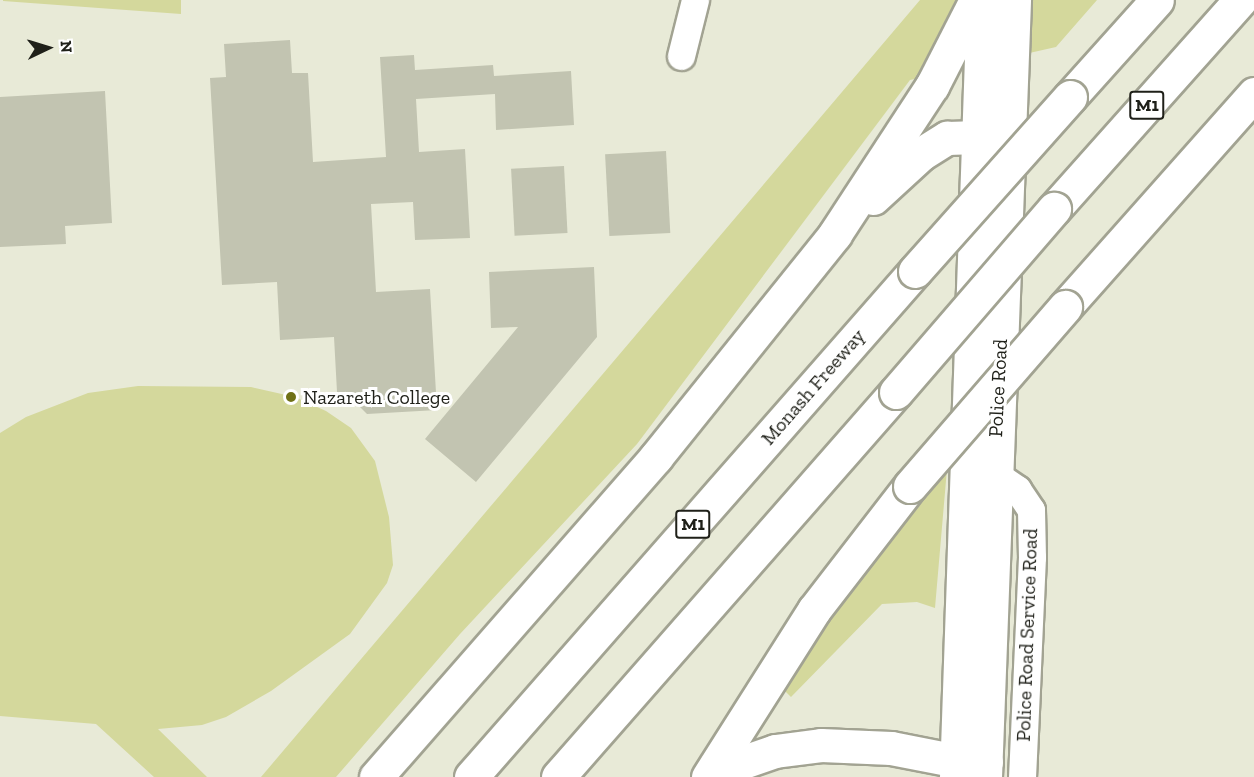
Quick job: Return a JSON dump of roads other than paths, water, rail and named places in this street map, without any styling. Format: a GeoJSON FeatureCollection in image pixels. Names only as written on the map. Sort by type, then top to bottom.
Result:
{"type":"FeatureCollection","features":[{"type":"Feature","properties":{"kind":"main road"},"geometry":{"type":"LineString","coordinates":[[376,777],[656,457],[835,234],[932,86],[976,0]]}},
{"type":"Feature","properties":{"kind":"main road","name":"Police Road"},"geometry":{"type":"LineString","coordinates":[[971,769],[977,138],[983,0]]}},
{"type":"Feature","properties":{"kind":"main road","name":"Police Road"},"geometry":{"type":"LineString","coordinates":[[971,769],[995,474],[1014,0]]}},
{"type":"Feature","properties":{"kind":"main road","name":"Monash Freeway"},"geometry":{"type":"LineString","coordinates":[[471,777],[915,271],[1157,0]]}},
{"type":"Feature","properties":{"kind":"main road","name":"M1"},"geometry":{"type":"LineString","coordinates":[[558,777],[1054,209],[1240,0]]}},
{"type":"Feature","properties":{"kind":"main road"},"geometry":{"type":"LineString","coordinates":[[708,777],[814,610],[910,486],[1254,94]]}},
{"type":"Feature","properties":{"kind":"main road"},"geometry":{"type":"LineString","coordinates":[[835,234],[921,154],[947,138],[1010,136]]}},
{"type":"Feature","properties":{"kind":"main road"},"geometry":{"type":"LineString","coordinates":[[713,777],[726,768],[775,751],[821,745],[891,748],[971,769]]}},
{"type":"Feature","properties":{"kind":"main road"},"geometry":{"type":"LineString","coordinates":[[821,745],[868,757],[908,777]]}},
{"type":"Feature","properties":{"kind":"street"},"geometry":{"type":"LineString","coordinates":[[681,56],[695,0]]}},
{"type":"Feature","properties":{"kind":"street","name":"Police Road Service Road"},"geometry":{"type":"LineString","coordinates":[[995,474],[1017,489],[1031,510],[1032,557],[1022,777]]}},
{"type":"Feature","properties":{"kind":"place","name":"Nazareth College"},"geometry":{"type":"Point","coordinates":[291,397]}}]}
